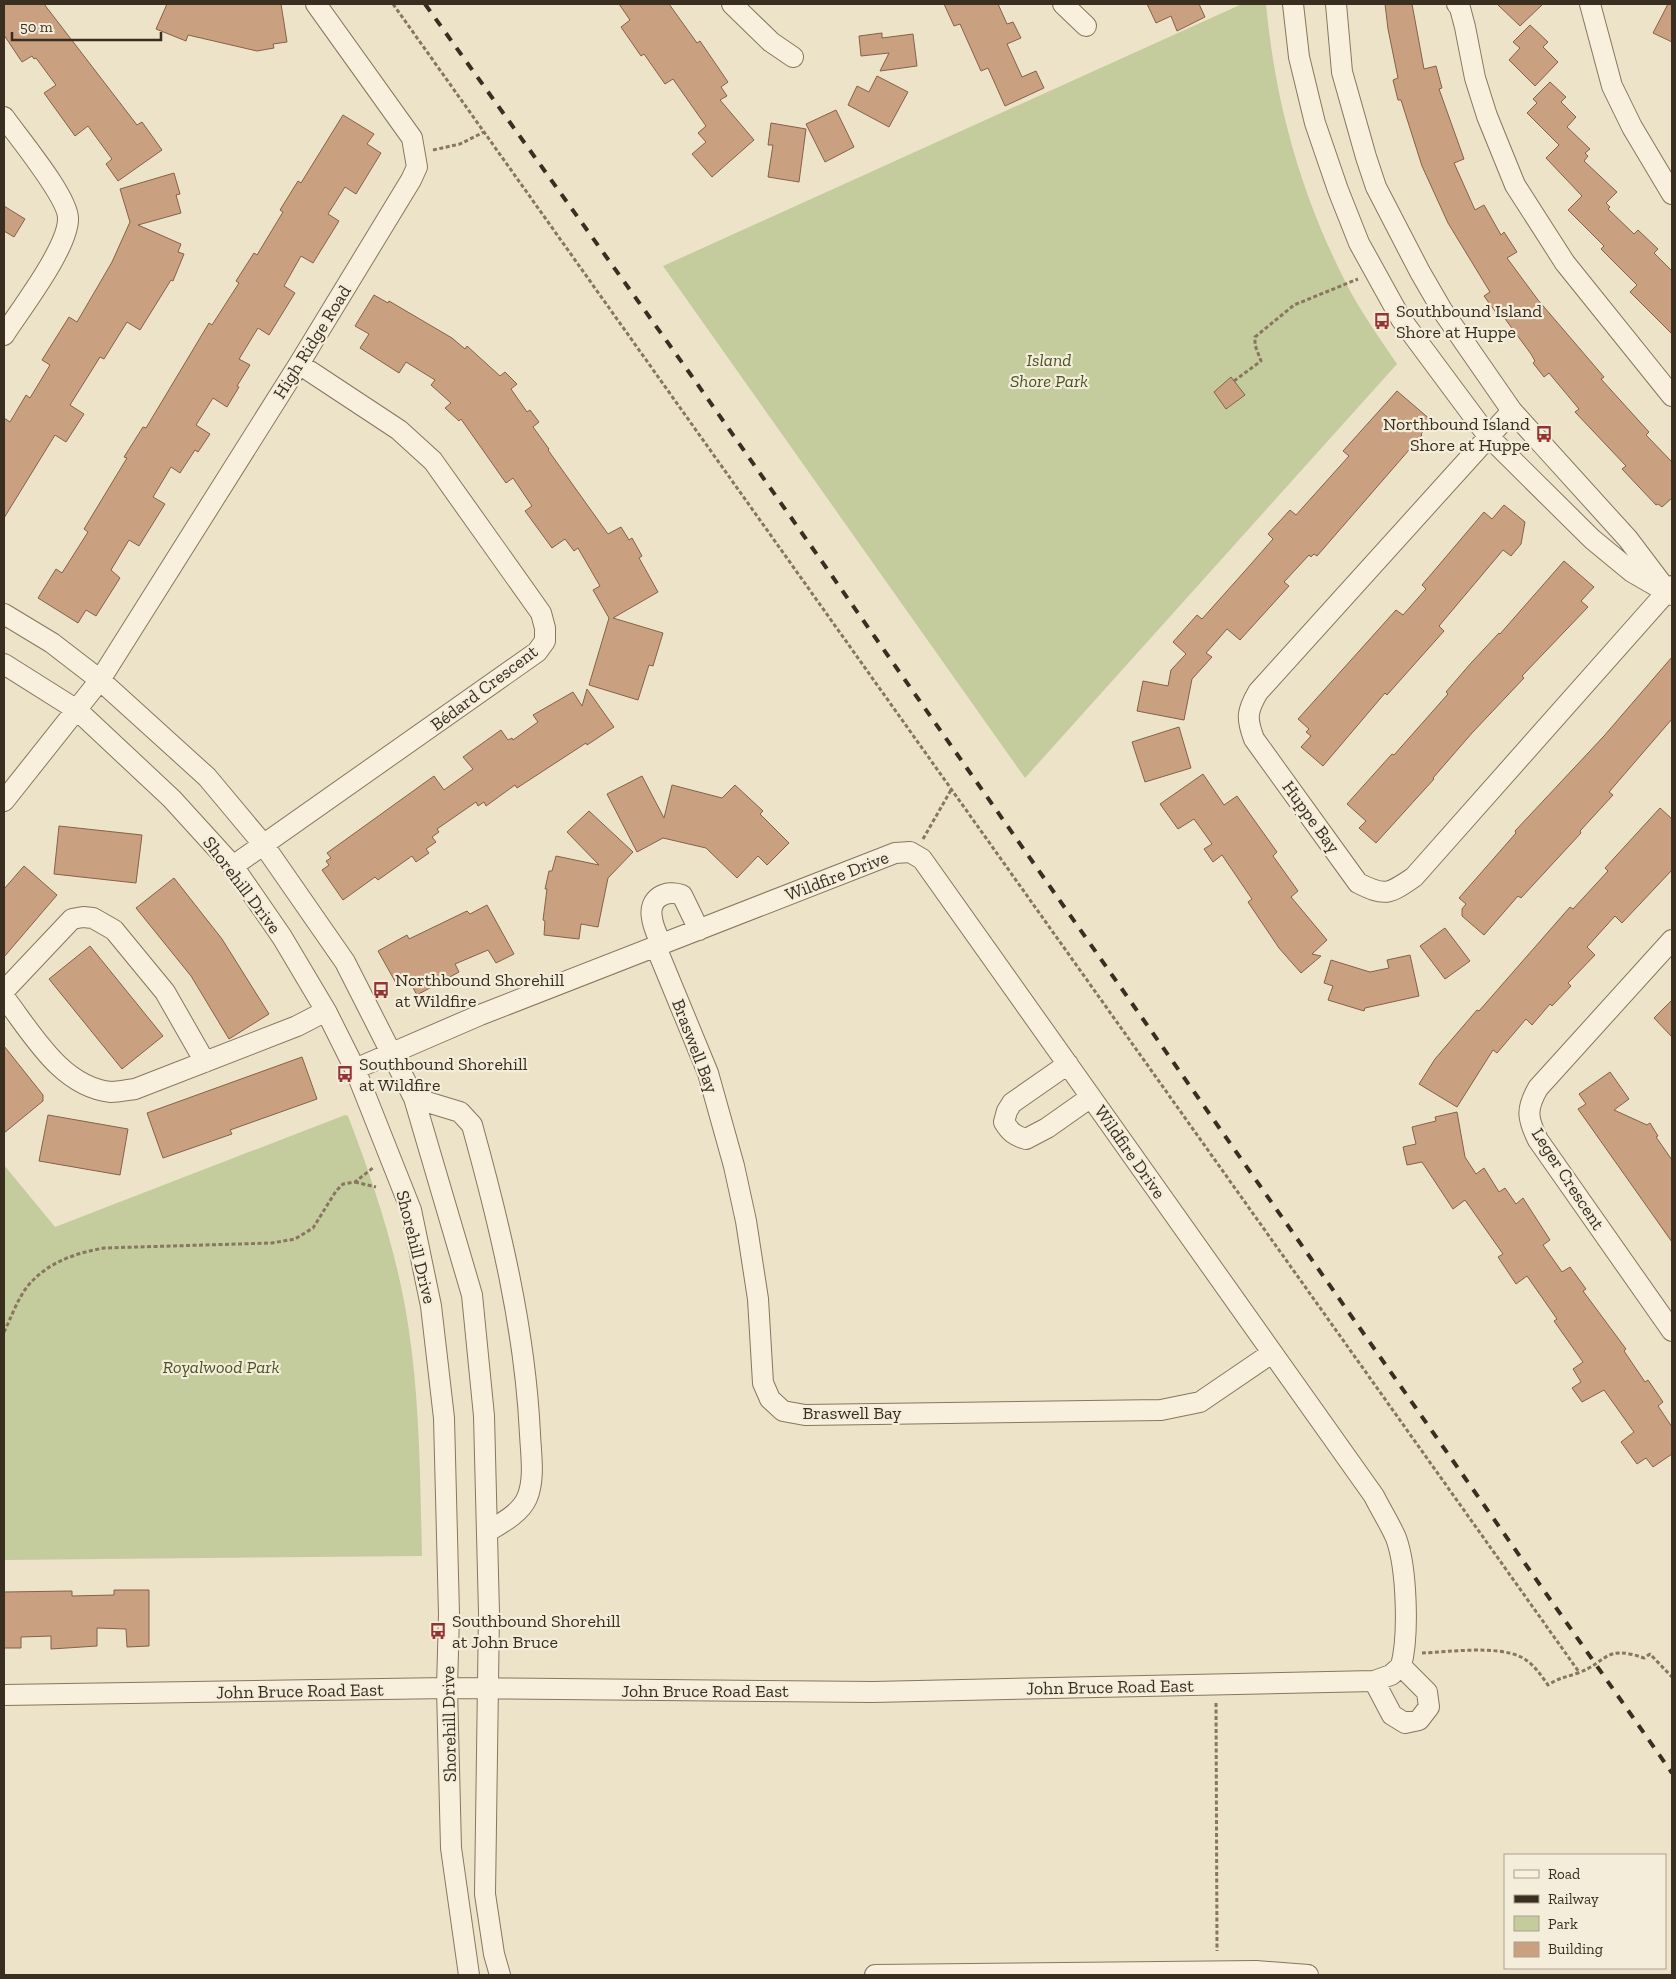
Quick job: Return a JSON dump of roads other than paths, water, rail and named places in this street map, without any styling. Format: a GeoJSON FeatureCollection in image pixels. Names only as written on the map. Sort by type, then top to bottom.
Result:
{"type":"FeatureCollection","features":[{"type":"Feature","properties":{"kind":"street","name":"High Ridge Road"},"geometry":{"type":"LineString","coordinates":[[4,801],[100,680],[299,364],[411,180],[417,167],[412,138],[316,4]]}},
{"type":"Feature","properties":{"kind":"street"},"geometry":{"type":"LineString","coordinates":[[732,4],[771,42],[793,57]]}},
{"type":"Feature","properties":{"kind":"street"},"geometry":{"type":"LineString","coordinates":[[1063,4],[1086,26]]}},
{"type":"Feature","properties":{"kind":"street"},"geometry":{"type":"LineString","coordinates":[[1293,4],[1299,57],[1315,124],[1359,243],[1401,319],[1488,436],[1592,540],[1632,572],[1671,591]]}},
{"type":"Feature","properties":{"kind":"street"},"geometry":{"type":"LineString","coordinates":[[1336,4],[1342,72],[1376,187],[1442,310],[1512,411],[1628,539],[1671,591]]}},
{"type":"Feature","properties":{"kind":"street"},"geometry":{"type":"LineString","coordinates":[[1457,4],[1460,8],[1465,27],[1478,88],[1515,185],[1565,263],[1672,396]]}},
{"type":"Feature","properties":{"kind":"street"},"geometry":{"type":"LineString","coordinates":[[1590,4],[1612,86],[1636,135],[1672,194]]}},
{"type":"Feature","properties":{"kind":"street"},"geometry":{"type":"LineString","coordinates":[[4,117],[59,195],[68,218],[61,243],[4,335]]}},
{"type":"Feature","properties":{"kind":"street","name":"Bédard Crescent"},"geometry":{"type":"LineString","coordinates":[[233,866],[492,685],[536,652],[545,641],[546,628],[541,613],[433,461],[399,430],[299,364]]}},
{"type":"Feature","properties":{"kind":"street","name":"Huppe Bay"},"geometry":{"type":"LineString","coordinates":[[1512,411],[1258,692],[1250,706],[1248,722],[1254,739],[1358,883],[1379,894],[1395,890],[1414,877],[1671,591]]}},
{"type":"Feature","properties":{"kind":"street"},"geometry":{"type":"LineString","coordinates":[[4,614],[52,643],[100,680],[207,777],[262,844],[345,962],[414,1098],[472,1295],[484,1416],[489,1613],[486,1689],[488,1794],[485,1894],[494,1954],[500,1975]]}},
{"type":"Feature","properties":{"kind":"street","name":"Shorehill Drive"},"geometry":{"type":"LineString","coordinates":[[4,664],[77,710],[172,799],[233,866],[282,937],[326,1011],[355,1069],[411,1210],[431,1306],[444,1418],[449,1614],[447,1688],[450,1848],[469,1975]]}},
{"type":"Feature","properties":{"kind":"street","name":"Wildfire Drive"},"geometry":{"type":"LineString","coordinates":[[355,1069],[391,1052],[895,853],[913,854],[922,859],[1374,1496],[1396,1539],[1404,1579],[1403,1659]]}},
{"type":"Feature","properties":{"kind":"street"},"geometry":{"type":"LineString","coordinates":[[658,946],[651,917],[652,907],[656,898],[664,893],[673,892],[682,895],[688,902],[700,930]]}},
{"type":"Feature","properties":{"kind":"street"},"geometry":{"type":"LineString","coordinates":[[4,991],[72,919],[93,918],[114,930],[165,992],[205,1062]]}},
{"type":"Feature","properties":{"kind":"street","name":"Leger Crescent"},"geometry":{"type":"LineString","coordinates":[[1672,940],[1538,1088],[1529,1102],[1528,1115],[1538,1140],[1672,1332]]}},
{"type":"Feature","properties":{"kind":"street","name":"Braswell Bay"},"geometry":{"type":"LineString","coordinates":[[658,946],[708,1073],[734,1166],[746,1221],[758,1299],[764,1384],[770,1399],[783,1411],[806,1415],[1161,1410],[1200,1402],[1272,1353]]}},
{"type":"Feature","properties":{"kind":"street"},"geometry":{"type":"LineString","coordinates":[[4,997],[57,1064],[70,1076],[90,1087],[112,1092],[135,1090],[296,1026],[326,1011]]}},
{"type":"Feature","properties":{"kind":"street"},"geometry":{"type":"LineString","coordinates":[[1068,1064],[1012,1104],[1007,1111],[1004,1122],[1009,1130],[1016,1136],[1026,1139],[1031,1137],[1091,1097]]}},
{"type":"Feature","properties":{"kind":"street"},"geometry":{"type":"LineString","coordinates":[[414,1098],[460,1112],[472,1125],[506,1256],[523,1351],[532,1477],[526,1500],[509,1518],[487,1532]]}},
{"type":"Feature","properties":{"kind":"street"},"geometry":{"type":"LineString","coordinates":[[1374,1681],[1392,1716],[1405,1723],[1419,1720],[1429,1707],[1427,1692],[1403,1659]]}},
{"type":"Feature","properties":{"kind":"street","name":"John Bruce Road East"},"geometry":{"type":"LineString","coordinates":[[4,1695],[447,1688],[873,1692],[1374,1681],[1391,1675],[1403,1659]]}},
{"type":"Feature","properties":{"kind":"street"},"geometry":{"type":"LineString","coordinates":[[875,1975],[1277,1971],[1308,1975]]}},
{"type":"Feature","properties":{"kind":"railway"},"geometry":{"type":"LineString","coordinates":[[425,4],[691,375],[1672,1773]]}},
{"type":"Feature","properties":{"kind":"place","name":"Southbound Island Shore at Huppe"},"geometry":{"type":"Point","coordinates":[1382,321]}},
{"type":"Feature","properties":{"kind":"place","name":"Northbound Island Shore at Huppe"},"geometry":{"type":"Point","coordinates":[1544,434]}},
{"type":"Feature","properties":{"kind":"place","name":"Northbound Shorehill at Wildfire"},"geometry":{"type":"Point","coordinates":[381,990]}},
{"type":"Feature","properties":{"kind":"place","name":"Southbound Shorehill at Wildfire"},"geometry":{"type":"Point","coordinates":[345,1074]}},
{"type":"Feature","properties":{"kind":"place","name":"Southbound Shorehill at John Bruce"},"geometry":{"type":"Point","coordinates":[438,1631]}},
{"type":"Feature","properties":{"kind":"park label","name":"Island Shore Park"},"geometry":{"type":"Point","coordinates":[1049,370]}},
{"type":"Feature","properties":{"kind":"park label","name":"Royalwood Park"},"geometry":{"type":"Point","coordinates":[221,1367]}}]}
